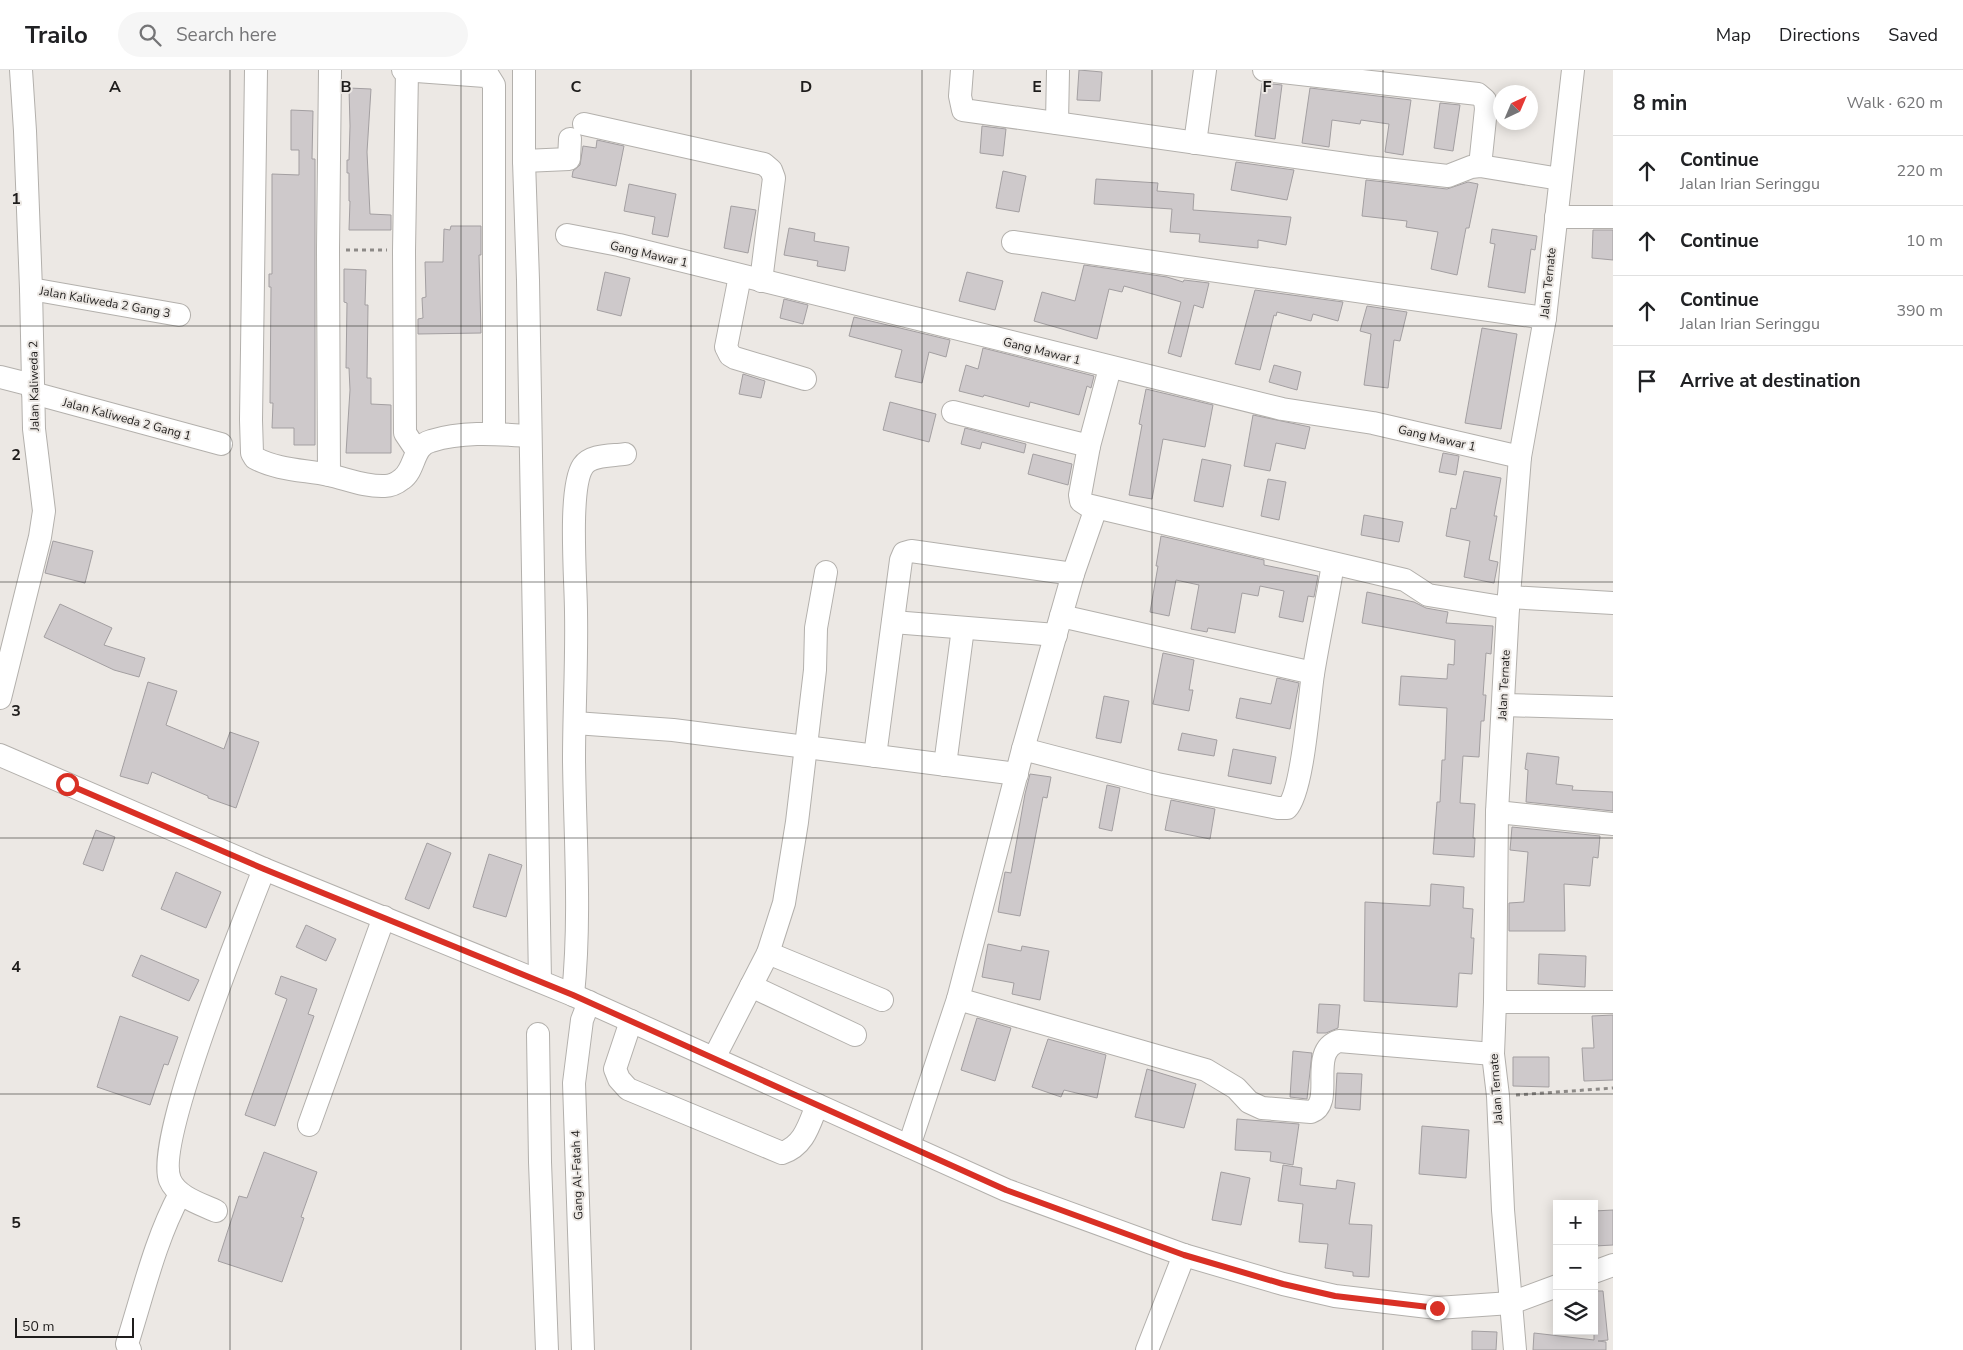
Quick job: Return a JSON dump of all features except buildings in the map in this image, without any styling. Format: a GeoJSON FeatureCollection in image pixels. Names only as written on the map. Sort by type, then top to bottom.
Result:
{"type":"FeatureCollection","features":[{"type":"Feature","properties":{"kind":"street","name":"Jalan Kaliweda 2"},"geometry":{"type":"LineString","coordinates":[[0,698],[40,537],[44,511],[34,429],[34,360],[21,70]]}},
{"type":"Feature","properties":{"kind":"street"},"geometry":{"type":"LineString","coordinates":[[256,70],[251,420],[252,453],[255,458],[278,467],[329,475],[358,483],[386,486],[395,484],[404,478],[410,470],[417,451],[429,441],[482,433],[529,436]]}},
{"type":"Feature","properties":{"kind":"street"},"geometry":{"type":"LineString","coordinates":[[329,475],[328,249],[330,70]]}},
{"type":"Feature","properties":{"kind":"street"},"geometry":{"type":"LineString","coordinates":[[403,70],[485,76],[489,77],[494,85],[494,434]]}},
{"type":"Feature","properties":{"kind":"street"},"geometry":{"type":"LineString","coordinates":[[407,70],[404,251],[406,284],[405,433],[417,451]]}},
{"type":"Feature","properties":{"kind":"street"},"geometry":{"type":"LineString","coordinates":[[524,70],[528,160],[529,436],[566,992]]}},
{"type":"Feature","properties":{"kind":"street"},"geometry":{"type":"LineString","coordinates":[[962,70],[960,96],[963,110],[1368,167],[1448,176],[1471,167],[1480,166],[1560,178]]}},
{"type":"Feature","properties":{"kind":"street"},"geometry":{"type":"LineString","coordinates":[[1057,123],[1058,70]]}},
{"type":"Feature","properties":{"kind":"street"},"geometry":{"type":"LineString","coordinates":[[1195,143],[1206,70]]}},
{"type":"Feature","properties":{"kind":"street"},"geometry":{"type":"LineString","coordinates":[[1264,70],[1478,94],[1484,100],[1486,109],[1480,166]]}},
{"type":"Feature","properties":{"kind":"street","name":"Jalan Ternate"},"geometry":{"type":"LineString","coordinates":[[1515,1350],[1503,1210],[1498,1096],[1493,1054],[1497,812],[1509,603],[1520,457],[1544,318],[1573,70]]}},
{"type":"Feature","properties":{"kind":"street"},"geometry":{"type":"LineString","coordinates":[[528,160],[569,159],[577,132],[764,164],[771,170],[774,178],[751,278],[726,347],[730,355],[735,358],[805,379]]}},
{"type":"Feature","properties":{"kind":"street"},"geometry":{"type":"LineString","coordinates":[[1556,216],[1613,217]]}},
{"type":"Feature","properties":{"kind":"street","name":"Gang Mawar 1"},"geometry":{"type":"LineString","coordinates":[[567,235],[751,278],[1282,409],[1373,423],[1520,457]]}},
{"type":"Feature","properties":{"kind":"street"},"geometry":{"type":"LineString","coordinates":[[1013,242],[1544,318]]}},
{"type":"Feature","properties":{"kind":"street"},"geometry":{"type":"LineString","coordinates":[[495,280],[528,280]]}},
{"type":"Feature","properties":{"kind":"street","name":"Jalan Kaliweda 2 Gang 3"},"geometry":{"type":"LineString","coordinates":[[31,289],[179,316]]}},
{"type":"Feature","properties":{"kind":"street"},"geometry":{"type":"LineString","coordinates":[[1110,368],[1090,446],[1080,495],[1081,501],[1096,508],[1405,580],[1428,595],[1509,603],[1613,603]]}},
{"type":"Feature","properties":{"kind":"street","name":"Jalan Kaliweda 2 Gang 1"},"geometry":{"type":"LineString","coordinates":[[0,377],[33,389],[221,444]]}},
{"type":"Feature","properties":{"kind":"street"},"geometry":{"type":"LineString","coordinates":[[953,412],[1090,446]]}},
{"type":"Feature","properties":{"kind":"street"},"geometry":{"type":"LineString","coordinates":[[566,992],[578,878],[574,501],[578,478],[583,466],[590,459],[625,454]]}},
{"type":"Feature","properties":{"kind":"street"},"geometry":{"type":"LineString","coordinates":[[909,1146],[958,999],[1023,750],[1073,574],[1096,508]]}},
{"type":"Feature","properties":{"kind":"street"},"geometry":{"type":"LineString","coordinates":[[875,756],[904,553],[911,551],[1073,574]]}},
{"type":"Feature","properties":{"kind":"street"},"geometry":{"type":"LineString","coordinates":[[1023,750],[1204,794],[1287,808],[1294,799],[1300,769],[1313,673],[1334,564]]}},
{"type":"Feature","properties":{"kind":"street"},"geometry":{"type":"LineString","coordinates":[[714,1058],[768,953],[784,903],[797,822],[815,670],[816,628],[826,572]]}},
{"type":"Feature","properties":{"kind":"street"},"geometry":{"type":"LineString","coordinates":[[893,622],[964,628],[1059,626],[1313,673]]}},
{"type":"Feature","properties":{"kind":"street"},"geometry":{"type":"LineString","coordinates":[[945,765],[964,628]]}},
{"type":"Feature","properties":{"kind":"street"},"geometry":{"type":"LineString","coordinates":[[1503,706],[1613,708]]}},
{"type":"Feature","properties":{"kind":"street"},"geometry":{"type":"LineString","coordinates":[[575,723],[674,730],[1017,774]]}},
{"type":"Feature","properties":{"kind":"street"},"geometry":{"type":"LineString","coordinates":[[0,755],[264,869],[384,916],[566,992],[1006,1190],[1184,1255],[1283,1284],[1335,1296],[1437,1308],[1512,1303],[1553,1288]]}},
{"type":"Feature","properties":{"kind":"street"},"geometry":{"type":"LineString","coordinates":[[1497,812],[1613,824]]}},
{"type":"Feature","properties":{"kind":"street"},"geometry":{"type":"LineString","coordinates":[[216,1211],[180,1194],[169,1178],[167,1169],[169,1147],[191,1064],[264,869]]}},
{"type":"Feature","properties":{"kind":"street"},"geometry":{"type":"LineString","coordinates":[[309,1126],[384,916]]}},
{"type":"Feature","properties":{"kind":"street"},"geometry":{"type":"LineString","coordinates":[[768,953],[882,1000]]}},
{"type":"Feature","properties":{"kind":"street"},"geometry":{"type":"LineString","coordinates":[[751,986],[855,1034]]}},
{"type":"Feature","properties":{"kind":"street","name":"Gang Al-Fatah 4"},"geometry":{"type":"LineString","coordinates":[[566,992],[582,1020],[574,1082],[583,1350]]}},
{"type":"Feature","properties":{"kind":"street"},"geometry":{"type":"LineString","coordinates":[[958,999],[1206,1070],[1236,1088],[1249,1102],[1262,1108],[1311,1112],[1315,1110],[1318,1107],[1321,1096],[1324,1053],[1332,1043],[1339,1041],[1493,1054]]}},
{"type":"Feature","properties":{"kind":"street"},"geometry":{"type":"LineString","coordinates":[[1495,1002],[1613,1002]]}},
{"type":"Feature","properties":{"kind":"street"},"geometry":{"type":"LineString","coordinates":[[631,1021],[615,1069],[619,1080],[628,1089],[782,1154],[792,1150],[802,1142],[817,1105]]}},
{"type":"Feature","properties":{"kind":"street"},"geometry":{"type":"LineString","coordinates":[[538,1034],[540,1162],[547,1350]]}},
{"type":"Feature","properties":{"kind":"street"},"geometry":{"type":"LineString","coordinates":[[130,1350],[127,1344],[158,1247],[167,1219],[180,1194]]}},
{"type":"Feature","properties":{"kind":"street"},"geometry":{"type":"LineString","coordinates":[[1148,1350],[1184,1255]]}},
{"type":"Feature","properties":{"kind":"street"},"geometry":{"type":"LineString","coordinates":[[1598,1271],[1613,1266]]}},
{"type":"Feature","properties":{"kind":"path"},"geometry":{"type":"LineString","coordinates":[[328,249],[404,251]]}},
{"type":"Feature","properties":{"kind":"path"},"geometry":{"type":"LineString","coordinates":[[1498,1096],[1613,1088]]}},
{"type":"Feature","properties":{"kind":"route"},"geometry":{"type":"LineString","coordinates":[[67,784],[264,869],[384,916],[573,995],[1006,1190],[1052,1208],[1184,1255],[1283,1284],[1335,1296],[1437,1308]]}}]}
